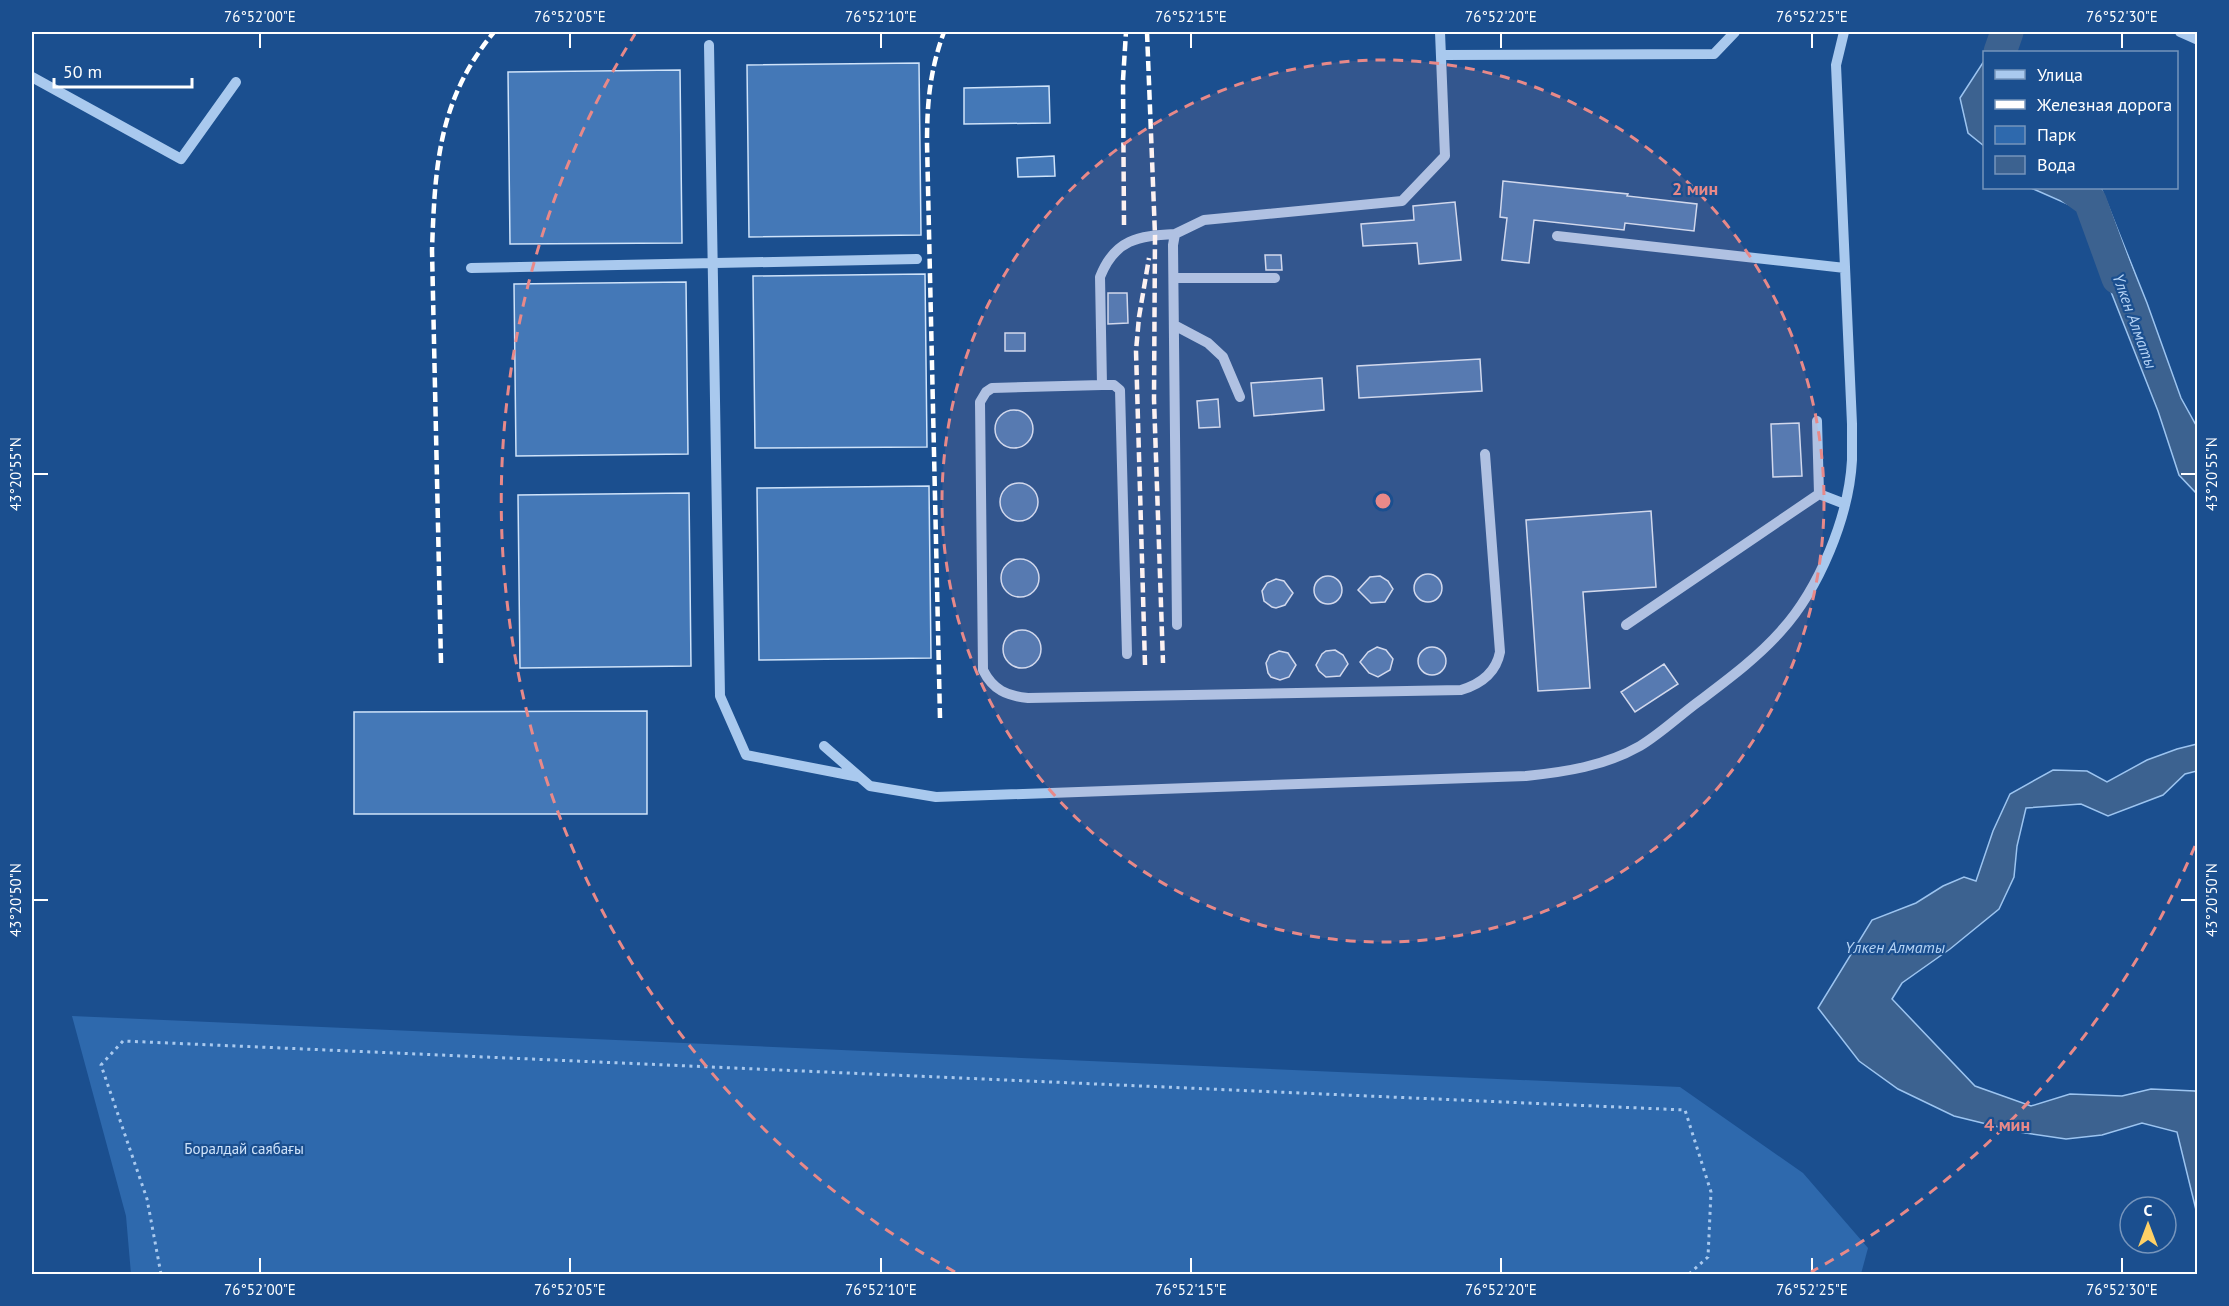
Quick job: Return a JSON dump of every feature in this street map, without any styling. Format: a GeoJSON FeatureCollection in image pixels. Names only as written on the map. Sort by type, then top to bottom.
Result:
{"type":"FeatureCollection","features":[{"type":"Feature","properties":{"kind":"street"},"geometry":{"type":"LineString","coordinates":[[1102,385],[1100,277],[1106,263],[1118,249],[1131,240],[1142,236],[1175,234],[1204,220],[1402,201],[1445,156],[1440,32]]}},
{"type":"Feature","properties":{"kind":"street"},"geometry":{"type":"LineString","coordinates":[[1441,55],[1714,54],[1735,32]]}},
{"type":"Feature","properties":{"kind":"street"},"geometry":{"type":"LineString","coordinates":[[824,746],[870,786],[936,798],[1526,776],[1560,773],[1597,764],[1639,746],[1747,664],[1782,630],[1807,596],[1825,560],[1845,504],[1852,462],[1836,65],[1844,32]]}},
{"type":"Feature","properties":{"kind":"street"},"geometry":{"type":"LineString","coordinates":[[2180,32],[2198,40]]}},
{"type":"Feature","properties":{"kind":"street"},"geometry":{"type":"LineString","coordinates":[[709,45],[720,696],[746,755],[860,778]]}},
{"type":"Feature","properties":{"kind":"street"},"geometry":{"type":"LineString","coordinates":[[32,77],[181,159],[236,82]]}},
{"type":"Feature","properties":{"kind":"street"},"geometry":{"type":"LineString","coordinates":[[1175,234],[1173,245],[1177,625]]}},
{"type":"Feature","properties":{"kind":"street"},"geometry":{"type":"LineString","coordinates":[[1557,236],[1845,268]]}},
{"type":"Feature","properties":{"kind":"street"},"geometry":{"type":"LineString","coordinates":[[471,268],[917,259]]}},
{"type":"Feature","properties":{"kind":"street"},"geometry":{"type":"LineString","coordinates":[[1174,278],[1275,278]]}},
{"type":"Feature","properties":{"kind":"street"},"geometry":{"type":"LineString","coordinates":[[1174,325],[1208,343],[1224,357],[1240,397]]}},
{"type":"Feature","properties":{"kind":"street"},"geometry":{"type":"LineString","coordinates":[[1127,654],[1120,390],[1114,385],[992,388],[986,392],[980,402],[983,670],[988,680],[1010,696],[1028,698],[1438,691],[1472,687],[1483,681],[1498,663],[1500,652],[1485,454]]}},
{"type":"Feature","properties":{"kind":"street"},"geometry":{"type":"LineString","coordinates":[[1817,422],[1820,494]]}},
{"type":"Feature","properties":{"kind":"street"},"geometry":{"type":"LineString","coordinates":[[1820,494],[1845,504]]}},
{"type":"Feature","properties":{"kind":"street"},"geometry":{"type":"LineString","coordinates":[[1626,625],[1820,494]]}},
{"type":"Feature","properties":{"kind":"path"},"geometry":{"type":"LineString","coordinates":[[161,1275],[147,1199],[101,1065],[123,1041],[1685,1110],[1711,1192],[1708,1257],[1689,1275]]}},
{"type":"Feature","properties":{"kind":"green space","name":"Боралдай саябағы"},"geometry":{"type":"Polygon","coordinates":[[[72,1016],[1680,1087],[1803,1173],[1868,1248],[1861,1274],[131,1274],[126,1216],[72,1016]]]}},
{"type":"Feature","properties":{"kind":"water"},"geometry":{"type":"Polygon","coordinates":[[[1983,63],[1983,145],[1968,133],[1960,98],[1983,63]]]}},
{"type":"Feature","properties":{"kind":"water","name":"Үлкен Алматы"},"geometry":{"type":"Polygon","coordinates":[[[2033,189],[2101,189],[2147,303],[2181,398],[2197,427],[2197,494],[2179,475],[2158,411],[2106,279],[2103,232],[2088,213],[2033,189]]]}},
{"type":"Feature","properties":{"kind":"water","name":"Үлкен Алматы"},"geometry":{"type":"Polygon","coordinates":[[[2197,744],[2197,771],[2185,774],[2163,795],[2108,816],[2081,804],[2026,808],[2017,846],[2014,877],[1999,909],[1950,949],[1902,983],[1892,999],[1975,1086],[2031,1106],[2070,1094],[2122,1096],[2151,1089],[2195,1091],[2198,1095],[2197,1214],[2177,1132],[2142,1123],[2102,1135],[2066,1139],[2019,1132],[1954,1116],[1898,1089],[1859,1061],[1818,1008],[1872,920],[1916,903],[1943,886],[1964,877],[1976,881],[1993,831],[2010,794],[2053,770],[2087,771],[2107,782],[2147,760],[2197,744]]]}},
{"type":"Feature","properties":{"kind":"building"},"geometry":{"type":"Polygon","coordinates":[[[919,63],[921,235],[749,237],[747,65],[919,63]]]}},
{"type":"Feature","properties":{"kind":"building"},"geometry":{"type":"Polygon","coordinates":[[[680,70],[682,243],[510,244],[508,72],[680,70]]]}},
{"type":"Feature","properties":{"kind":"building"},"geometry":{"type":"Polygon","coordinates":[[[1049,86],[1050,123],[964,124],[964,88],[1049,86]]]}},
{"type":"Feature","properties":{"kind":"building"},"geometry":{"type":"Polygon","coordinates":[[[1054,156],[1055,176],[1018,177],[1017,158],[1054,156]]]}},
{"type":"Feature","properties":{"kind":"building"},"geometry":{"type":"Polygon","coordinates":[[[1503,181],[1628,194],[1627,196],[1697,204],[1694,231],[1625,223],[1624,230],[1534,220],[1529,263],[1502,260],[1507,218],[1500,217],[1503,181]]]}},
{"type":"Feature","properties":{"kind":"building"},"geometry":{"type":"Polygon","coordinates":[[[1455,202],[1461,260],[1419,264],[1417,243],[1363,246],[1361,224],[1414,220],[1413,206],[1455,202]]]}},
{"type":"Feature","properties":{"kind":"building"},"geometry":{"type":"Polygon","coordinates":[[[1265,255],[1281,255],[1282,270],[1266,270],[1265,255]]]}},
{"type":"Feature","properties":{"kind":"building"},"geometry":{"type":"Polygon","coordinates":[[[925,274],[927,447],[755,448],[753,276],[925,274]]]}},
{"type":"Feature","properties":{"kind":"building"},"geometry":{"type":"Polygon","coordinates":[[[686,282],[688,454],[516,456],[514,284],[686,282]]]}},
{"type":"Feature","properties":{"kind":"building"},"geometry":{"type":"Polygon","coordinates":[[[1108,293],[1127,293],[1128,323],[1108,324],[1108,293]]]}},
{"type":"Feature","properties":{"kind":"building"},"geometry":{"type":"Polygon","coordinates":[[[1005,333],[1025,333],[1025,351],[1005,351],[1005,333]]]}},
{"type":"Feature","properties":{"kind":"building"},"geometry":{"type":"Polygon","coordinates":[[[1480,359],[1482,391],[1359,398],[1357,366],[1480,359]]]}},
{"type":"Feature","properties":{"kind":"building"},"geometry":{"type":"Polygon","coordinates":[[[1322,378],[1324,410],[1254,416],[1251,383],[1322,378]]]}},
{"type":"Feature","properties":{"kind":"building"},"geometry":{"type":"Polygon","coordinates":[[[1218,399],[1220,427],[1199,428],[1197,401],[1218,399]]]}},
{"type":"Feature","properties":{"kind":"building"},"geometry":{"type":"Polygon","coordinates":[[[1014,410],[1028,415],[1033,429],[1028,443],[1014,448],[1000,443],[995,429],[1000,415],[1014,410]]]}},
{"type":"Feature","properties":{"kind":"building"},"geometry":{"type":"Polygon","coordinates":[[[1799,423],[1802,476],[1773,477],[1771,424],[1799,423]]]}},
{"type":"Feature","properties":{"kind":"building"},"geometry":{"type":"Polygon","coordinates":[[[1019,483],[1033,488],[1038,502],[1033,516],[1019,521],[1005,516],[1000,502],[1005,488],[1019,483]]]}},
{"type":"Feature","properties":{"kind":"building"},"geometry":{"type":"Polygon","coordinates":[[[929,486],[931,658],[759,660],[757,488],[929,486]]]}},
{"type":"Feature","properties":{"kind":"building"},"geometry":{"type":"Polygon","coordinates":[[[689,493],[691,666],[520,668],[518,495],[689,493]]]}},
{"type":"Feature","properties":{"kind":"building"},"geometry":{"type":"Polygon","coordinates":[[[1651,511],[1656,587],[1583,592],[1590,688],[1538,691],[1526,520],[1651,511]]]}},
{"type":"Feature","properties":{"kind":"building"},"geometry":{"type":"Polygon","coordinates":[[[1020,559],[1034,564],[1039,578],[1034,592],[1020,597],[1006,592],[1001,578],[1006,564],[1020,559]]]}},
{"type":"Feature","properties":{"kind":"building"},"geometry":{"type":"Polygon","coordinates":[[[1428,574],[1438,578],[1442,588],[1438,598],[1428,602],[1418,598],[1414,588],[1418,578],[1428,574]]]}},
{"type":"Feature","properties":{"kind":"building"},"geometry":{"type":"Polygon","coordinates":[[[1328,576],[1338,580],[1342,590],[1338,600],[1328,604],[1318,600],[1314,590],[1318,580],[1328,576]]]}},
{"type":"Feature","properties":{"kind":"building"},"geometry":{"type":"Polygon","coordinates":[[[1380,576],[1388,581],[1393,589],[1385,602],[1371,603],[1358,590],[1370,577],[1380,576]]]}},
{"type":"Feature","properties":{"kind":"building"},"geometry":{"type":"Polygon","coordinates":[[[1276,579],[1284,581],[1293,593],[1285,605],[1276,608],[1264,601],[1262,591],[1267,583],[1276,579]]]}},
{"type":"Feature","properties":{"kind":"building"},"geometry":{"type":"Polygon","coordinates":[[[1022,630],[1036,635],[1041,649],[1036,663],[1022,668],[1008,663],[1003,649],[1008,635],[1022,630]]]}},
{"type":"Feature","properties":{"kind":"building"},"geometry":{"type":"Polygon","coordinates":[[[1377,647],[1386,650],[1393,659],[1390,670],[1378,677],[1369,673],[1360,662],[1368,652],[1377,647]]]}},
{"type":"Feature","properties":{"kind":"building"},"geometry":{"type":"Polygon","coordinates":[[[1432,647],[1442,651],[1446,661],[1442,671],[1432,675],[1422,671],[1418,661],[1422,651],[1432,647]]]}},
{"type":"Feature","properties":{"kind":"building"},"geometry":{"type":"Polygon","coordinates":[[[1335,650],[1343,655],[1348,664],[1340,676],[1326,677],[1316,665],[1322,654],[1335,650]]]}},
{"type":"Feature","properties":{"kind":"building"},"geometry":{"type":"Polygon","coordinates":[[[1279,651],[1288,653],[1296,665],[1289,677],[1280,680],[1271,677],[1266,663],[1270,655],[1279,651]]]}},
{"type":"Feature","properties":{"kind":"building"},"geometry":{"type":"Polygon","coordinates":[[[1664,664],[1678,684],[1635,712],[1621,692],[1664,664]]]}},
{"type":"Feature","properties":{"kind":"building"},"geometry":{"type":"Polygon","coordinates":[[[647,711],[647,814],[354,814],[354,712],[647,711]]]}},
{"type":"Feature","properties":{"kind":"waterway","name":"Үлкен Алматы"},"geometry":{"type":"LineString","coordinates":[[2000,51],[2007,32]]}},
{"type":"Feature","properties":{"kind":"waterway","name":"Үлкен Алматы"},"geometry":{"type":"LineString","coordinates":[[2073,189],[2090,201],[2118,278]]}},
{"type":"Feature","properties":{"kind":"railway"},"geometry":{"type":"LineString","coordinates":[[441,663],[432,250],[435,190],[443,135],[451,109],[461,83],[475,57],[494,32]]}},
{"type":"Feature","properties":{"kind":"railway"},"geometry":{"type":"LineString","coordinates":[[940,718],[927,143],[930,86],[944,32]]}},
{"type":"Feature","properties":{"kind":"railway"},"geometry":{"type":"LineString","coordinates":[[1124,225],[1123,80],[1126,32]]}},
{"type":"Feature","properties":{"kind":"railway"},"geometry":{"type":"LineString","coordinates":[[1147,32],[1155,235],[1154,399],[1163,663]]}},
{"type":"Feature","properties":{"kind":"railway"},"geometry":{"type":"LineString","coordinates":[[1145,665],[1136,351],[1149,258]]}}]}
